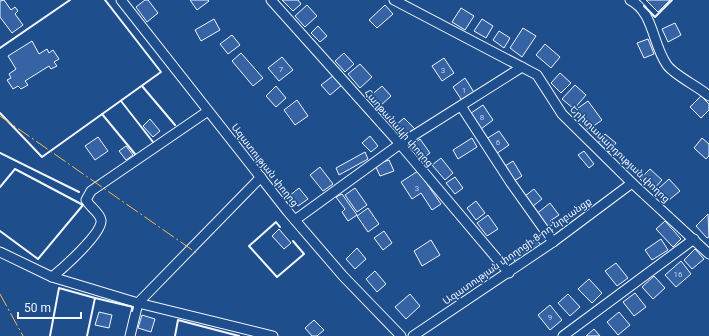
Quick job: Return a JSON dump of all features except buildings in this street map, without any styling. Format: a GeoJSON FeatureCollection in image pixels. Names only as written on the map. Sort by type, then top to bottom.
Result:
{"type":"FeatureCollection","features":[{"type":"Feature","properties":{"kind":"street","name":"Ազատության փողոց"},"geometry":{"type":"LineString","coordinates":[[121,0],[295,220],[343,276],[401,336]]}},
{"type":"Feature","properties":{"kind":"street","name":"Հաղթանակի փողոց"},"geometry":{"type":"LineString","coordinates":[[271,0],[400,144],[509,273]]}},
{"type":"Feature","properties":{"kind":"street","name":"Երիտասարդության փողոց"},"geometry":{"type":"LineString","coordinates":[[394,0],[537,75],[562,114],[632,183],[709,254]]}},
{"type":"Feature","properties":{"kind":"street"},"geometry":{"type":"LineString","coordinates":[[630,0],[639,4],[651,24],[657,46],[668,66],[709,96]]}},
{"type":"Feature","properties":{"kind":"street"},"geometry":{"type":"LineString","coordinates":[[295,220],[400,144],[522,67]]}},
{"type":"Feature","properties":{"kind":"street"},"geometry":{"type":"LineString","coordinates":[[461,106],[511,184],[553,242]]}},
{"type":"Feature","properties":{"kind":"street"},"geometry":{"type":"LineString","coordinates":[[52,277],[82,250],[100,228],[102,222],[100,217],[86,200],[91,191],[208,111]]}},
{"type":"Feature","properties":{"kind":"street"},"geometry":{"type":"LineString","coordinates":[[130,336],[138,304],[260,177]]}},
{"type":"Feature","properties":{"kind":"street","name":"Ազատության փողոցի 8-րդ նրբանցք"},"geometry":{"type":"LineString","coordinates":[[414,336],[509,273],[632,183]]}},
{"type":"Feature","properties":{"kind":"street"},"geometry":{"type":"LineString","coordinates":[[563,336],[694,239]]}},
{"type":"Feature","properties":{"kind":"street"},"geometry":{"type":"LineString","coordinates":[[0,252],[52,277],[138,304],[273,336]]}},
{"type":"Feature","properties":{"kind":"wall"},"geometry":{"type":"LineString","coordinates":[[0,48],[70,0]]}},
{"type":"Feature","properties":{"kind":"wall"},"geometry":{"type":"LineString","coordinates":[[0,113],[42,157],[161,72],[105,0]]}},
{"type":"Feature","properties":{"kind":"wall"},"geometry":{"type":"LineString","coordinates":[[644,6],[655,17],[672,0]]}},
{"type":"Feature","properties":{"kind":"wall"},"geometry":{"type":"LineString","coordinates":[[142,86],[175,125]]}},
{"type":"Feature","properties":{"kind":"wall"},"geometry":{"type":"LineString","coordinates":[[121,101],[153,142]]}},
{"type":"Feature","properties":{"kind":"wall"},"geometry":{"type":"LineString","coordinates":[[102,114],[135,154]]}},
{"type":"Feature","properties":{"kind":"wall"},"geometry":{"type":"LineString","coordinates":[[0,153],[79,192]]}},
{"type":"Feature","properties":{"kind":"wall"},"geometry":{"type":"LineString","coordinates":[[0,187],[15,169],[83,205],[38,259],[0,231]]}},
{"type":"Feature","properties":{"kind":"wall"},"geometry":{"type":"LineString","coordinates":[[280,227],[276,222],[249,246],[277,277],[304,254],[293,241]]}},
{"type":"Feature","properties":{"kind":"wall"},"geometry":{"type":"LineString","coordinates":[[50,336],[59,288],[95,298]]}},
{"type":"Feature","properties":{"kind":"wall"},"geometry":{"type":"LineString","coordinates":[[87,336],[95,298],[133,307],[132,311]]}},
{"type":"Feature","properties":{"kind":"wall"},"geometry":{"type":"LineString","coordinates":[[175,336],[178,320],[239,336]]}},
{"type":"Feature","properties":{"kind":"power"},"geometry":{"type":"LineString","coordinates":[[0,116],[198,254]]}},
{"type":"Feature","properties":{"kind":"power"},"geometry":{"type":"LineString","coordinates":[[0,294],[23,336]]}}]}
